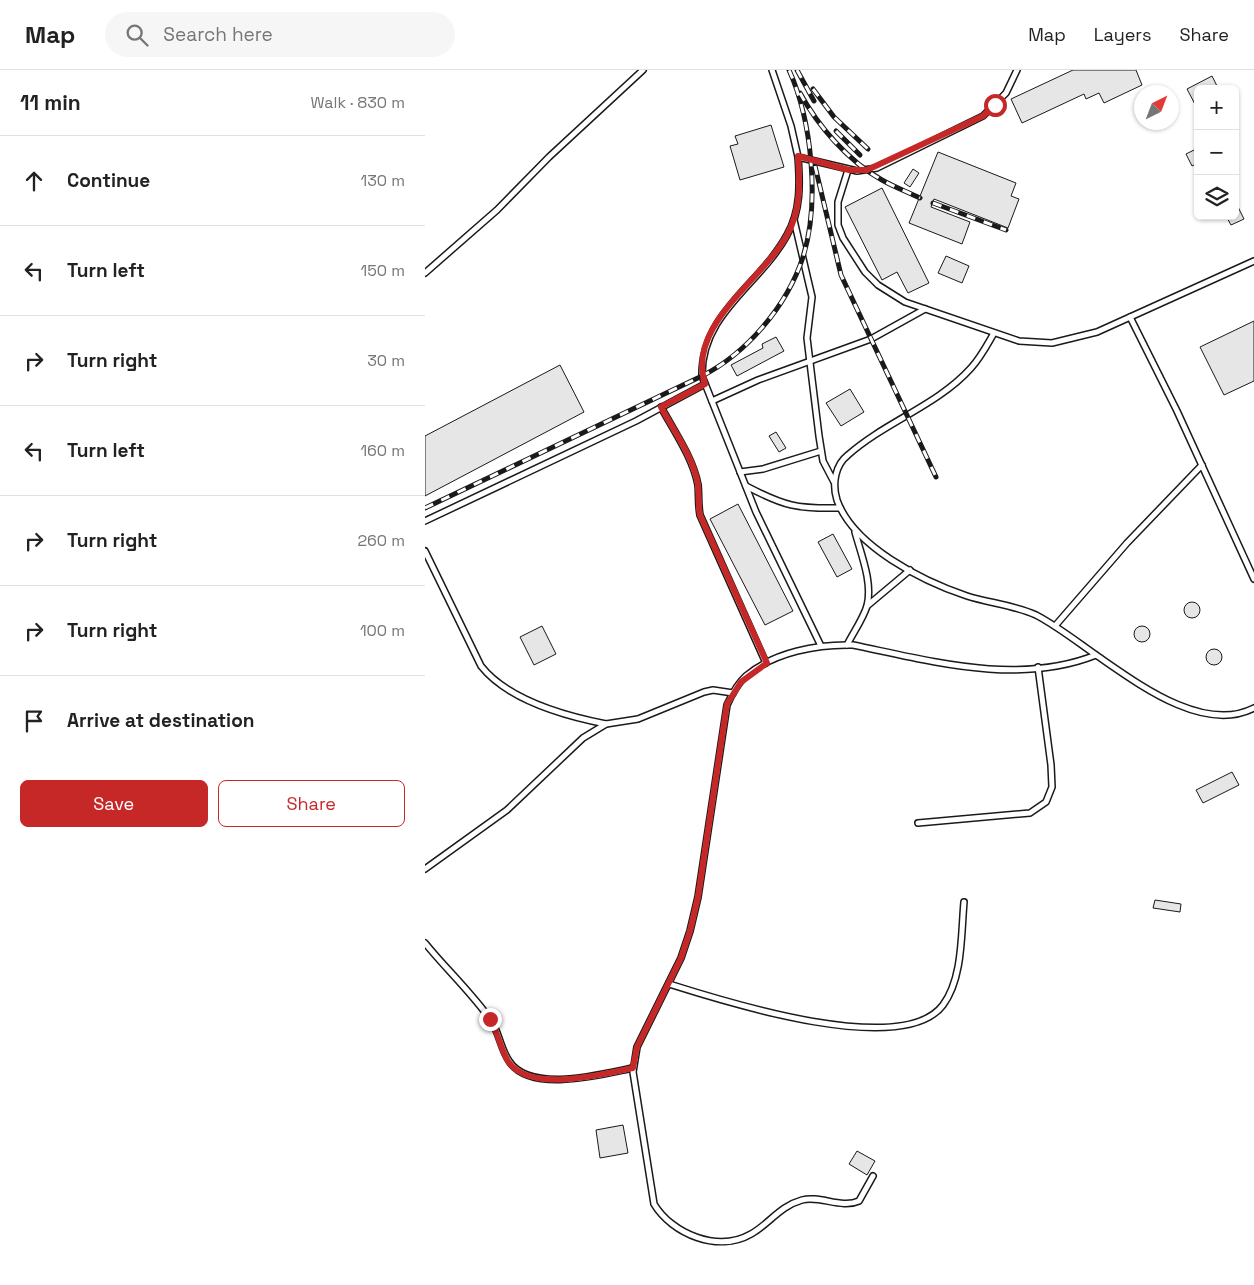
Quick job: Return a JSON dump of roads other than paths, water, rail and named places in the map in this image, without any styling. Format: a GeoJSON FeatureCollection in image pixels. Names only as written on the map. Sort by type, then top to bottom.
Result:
{"type":"FeatureCollection","features":[{"type":"Feature","properties":{"kind":"lane"},"geometry":{"type":"LineString","coordinates":[[425,274],[497,210],[549,157],[643,70]]}},
{"type":"Feature","properties":{"kind":"lane"},"geometry":{"type":"LineString","coordinates":[[772,70],[791,126],[798,156],[800,183],[794,219],[779,248],[717,322],[704,353],[702,376],[746,486],[821,646]]}},
{"type":"Feature","properties":{"kind":"lane"},"geometry":{"type":"LineString","coordinates":[[798,156],[849,170],[877,168],[983,116],[1006,93],[1017,70]]}},
{"type":"Feature","properties":{"kind":"lane"},"geometry":{"type":"LineString","coordinates":[[849,170],[836,213],[843,238],[865,272],[877,285],[898,299],[1019,341],[1052,343],[1097,332],[1254,261]]}},
{"type":"Feature","properties":{"kind":"lane"},"geometry":{"type":"LineString","coordinates":[[794,219],[812,297],[807,322],[821,451],[823,461],[834,483],[840,508],[855,531],[865,541],[943,588],[1016,608],[1055,626],[1157,694],[1215,716],[1232,716],[1254,708]]}},
{"type":"Feature","properties":{"kind":"lane"},"geometry":{"type":"LineString","coordinates":[[712,401],[758,380],[871,339],[925,309]]}},
{"type":"Feature","properties":{"kind":"lane"},"geometry":{"type":"LineString","coordinates":[[1130,317],[1202,465],[1254,579]]}},
{"type":"Feature","properties":{"kind":"lane"},"geometry":{"type":"LineString","coordinates":[[834,483],[840,465],[846,456],[873,435],[960,379],[977,361],[994,333]]}},
{"type":"Feature","properties":{"kind":"lane"},"geometry":{"type":"LineString","coordinates":[[425,521],[543,466],[705,384]]}},
{"type":"Feature","properties":{"kind":"lane"},"geometry":{"type":"LineString","coordinates":[[661,407],[691,463],[698,485],[697,500],[700,515],[767,663]]}},
{"type":"Feature","properties":{"kind":"lane"},"geometry":{"type":"LineString","coordinates":[[740,472],[763,469],[821,451]]}},
{"type":"Feature","properties":{"kind":"lane"},"geometry":{"type":"LineString","coordinates":[[1055,626],[1127,542],[1202,465]]}},
{"type":"Feature","properties":{"kind":"lane"},"geometry":{"type":"LineString","coordinates":[[746,486],[781,504],[797,507],[840,508]]}},
{"type":"Feature","properties":{"kind":"lane"},"geometry":{"type":"LineString","coordinates":[[855,531],[865,572],[868,595],[867,607]]}},
{"type":"Feature","properties":{"kind":"lane"},"geometry":{"type":"LineString","coordinates":[[425,551],[481,666],[490,677],[507,690],[581,719],[606,724],[638,719],[704,692],[724,690],[733,692]]}},
{"type":"Feature","properties":{"kind":"lane"},"geometry":{"type":"LineString","coordinates":[[847,645],[867,607],[911,570]]}},
{"type":"Feature","properties":{"kind":"lane"},"geometry":{"type":"LineString","coordinates":[[873,1176],[863,1197],[854,1203],[805,1199],[787,1206],[745,1238],[720,1242],[693,1236],[665,1220],[654,1204],[633,1068],[637,1047],[669,984],[684,949],[698,897],[727,704],[733,692],[747,676],[767,663],[821,646],[847,645],[955,666],[989,669],[1062,665],[1096,655]]}},
{"type":"Feature","properties":{"kind":"lane"},"geometry":{"type":"LineString","coordinates":[[918,823],[978,820],[1030,813],[1046,802],[1052,787],[1051,765],[1038,667]]}},
{"type":"Feature","properties":{"kind":"lane"},"geometry":{"type":"LineString","coordinates":[[425,869],[507,810],[583,738],[606,724]]}},
{"type":"Feature","properties":{"kind":"lane"},"geometry":{"type":"LineString","coordinates":[[669,984],[763,1012],[839,1026],[891,1026],[924,1020],[942,1007],[953,981],[958,960],[964,902]]}},
{"type":"Feature","properties":{"kind":"lane"},"geometry":{"type":"LineString","coordinates":[[425,943],[490,1019],[508,1060],[518,1070],[538,1077],[559,1079],[586,1077],[633,1068]]}},
{"type":"Feature","properties":{"kind":"railway"},"geometry":{"type":"LineString","coordinates":[[425,508],[702,376],[735,355],[763,326],[776,310],[796,275],[803,257],[811,212],[811,162],[808,137],[797,90],[789,70]]}},
{"type":"Feature","properties":{"kind":"railway"},"geometry":{"type":"LineString","coordinates":[[797,70],[814,101]]}},
{"type":"Feature","properties":{"kind":"railway"},"geometry":{"type":"LineString","coordinates":[[813,89],[834,117],[868,149]]}},
{"type":"Feature","properties":{"kind":"railway"},"geometry":{"type":"LineString","coordinates":[[800,93],[825,130],[857,163],[882,180],[920,198]]}},
{"type":"Feature","properties":{"kind":"railway"},"geometry":{"type":"LineString","coordinates":[[836,131],[860,155]]}},
{"type":"Feature","properties":{"kind":"railway"},"geometry":{"type":"LineString","coordinates":[[815,166],[841,275],[936,477]]}},
{"type":"Feature","properties":{"kind":"railway"},"geometry":{"type":"LineString","coordinates":[[933,203],[1006,230]]}}]}
